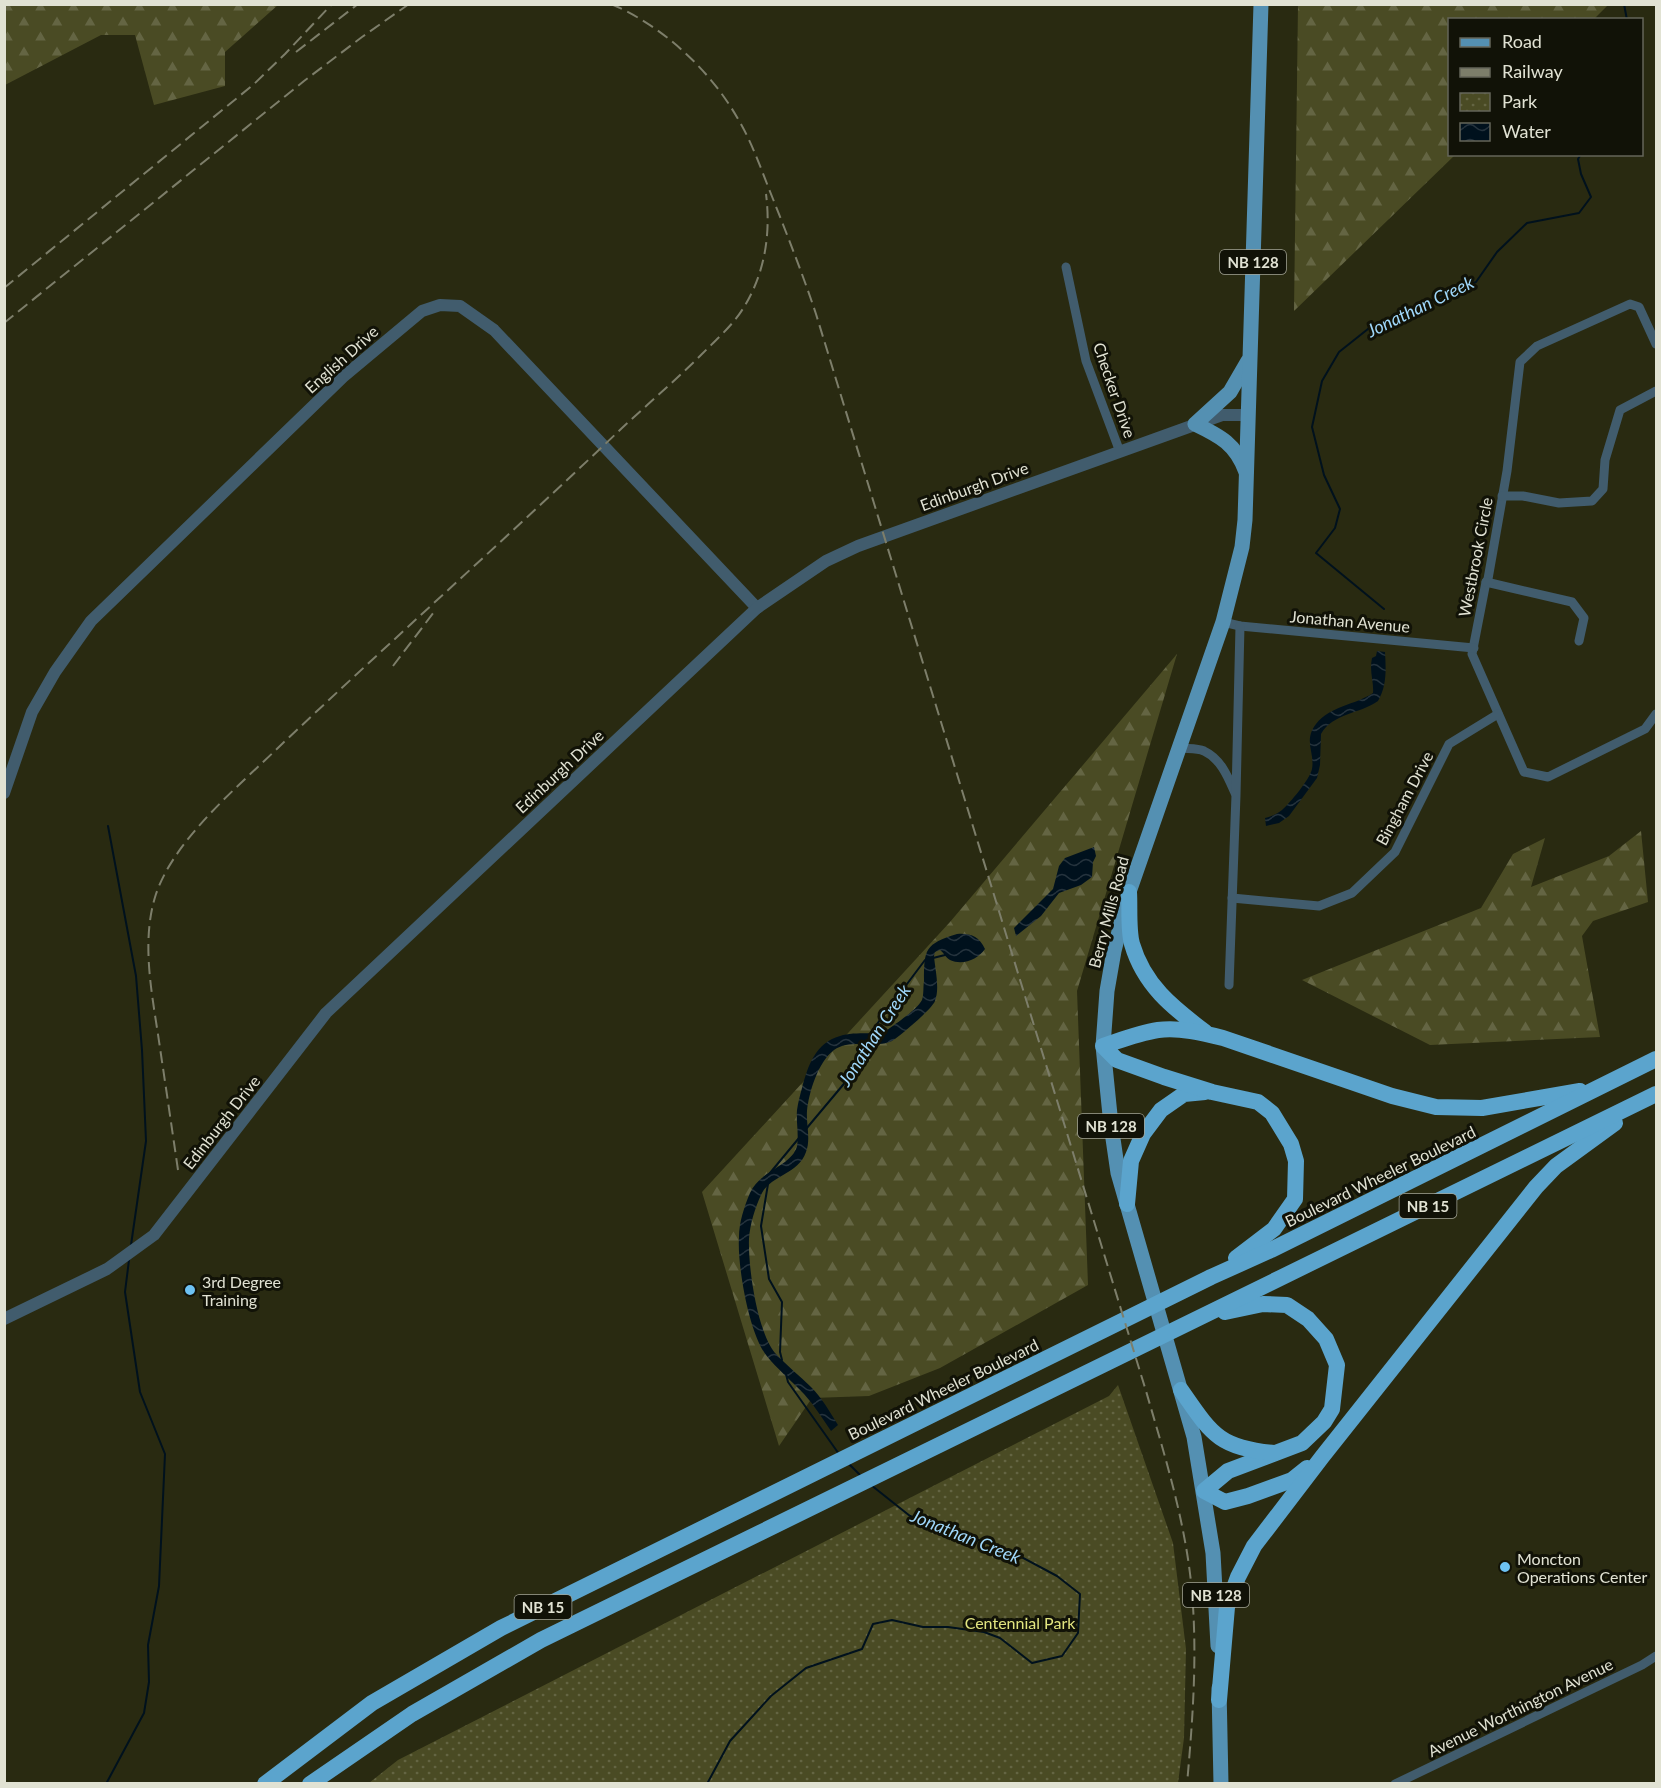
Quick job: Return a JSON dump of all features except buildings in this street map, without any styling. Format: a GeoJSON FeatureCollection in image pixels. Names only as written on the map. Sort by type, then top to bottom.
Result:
{"type":"FeatureCollection","features":[{"type":"Feature","properties":{"kind":"highway"},"geometry":{"type":"LineString","coordinates":[[1129,892],[1131,942],[1142,968],[1160,996],[1208,1034]]}},
{"type":"Feature","properties":{"kind":"highway"},"geometry":{"type":"LineString","coordinates":[[1211,1276],[1274,1229],[1295,1199],[1296,1161],[1290,1144],[1272,1113],[1258,1102],[1212,1092],[1164,1077],[1117,1060],[1103,1046],[1159,1030],[1208,1034],[1392,1096],[1437,1107],[1482,1108],[1577,1092],[1656,1058]]}},
{"type":"Feature","properties":{"kind":"highway","name":"Boulevard Wheeler Boulevard"},"geometry":{"type":"LineString","coordinates":[[265,1784],[372,1703],[501,1628],[1656,1058]]}},
{"type":"Feature","properties":{"kind":"highway"},"geometry":{"type":"LineString","coordinates":[[1127,1204],[1131,1161],[1143,1134],[1161,1110],[1184,1094],[1212,1092]]}},
{"type":"Feature","properties":{"kind":"highway"},"geometry":{"type":"LineString","coordinates":[[1219,1700],[1227,1607],[1238,1577],[1254,1546],[1536,1187],[1556,1166],[1653,1095]]}},
{"type":"Feature","properties":{"kind":"highway","name":"NB 15"},"geometry":{"type":"LineString","coordinates":[[310,1784],[412,1714],[542,1640],[1653,1095]]}},
{"type":"Feature","properties":{"kind":"highway"},"geometry":{"type":"LineString","coordinates":[[1200,1317],[1263,1304],[1287,1305],[1308,1319],[1326,1339],[1337,1365],[1332,1408],[1324,1422],[1302,1443],[1228,1471],[1203,1491],[1225,1502],[1248,1496],[1292,1480],[1322,1457]]}},
{"type":"Feature","properties":{"kind":"highway"},"geometry":{"type":"LineString","coordinates":[[1181,1390],[1214,1434],[1233,1445],[1251,1451],[1278,1453]]}},
{"type":"Feature","properties":{"kind":"main road","name":"NB 128"},"geometry":{"type":"LineString","coordinates":[[1247,474],[1261,4]]}},
{"type":"Feature","properties":{"kind":"main road"},"geometry":{"type":"LineString","coordinates":[[1247,474],[1242,461],[1230,444],[1220,436],[1195,424],[1230,392],[1250,359]]}},
{"type":"Feature","properties":{"kind":"main road","name":"Berry Mills Road"},"geometry":{"type":"LineString","coordinates":[[1181,1390],[1118,1173],[1103,1046],[1114,951],[1129,892],[1223,622],[1242,547],[1247,474]]}},
{"type":"Feature","properties":{"kind":"main road","name":"NB 128"},"geometry":{"type":"LineString","coordinates":[[1181,1390],[1194,1437],[1213,1553],[1221,1784]]}},
{"type":"Feature","properties":{"kind":"street","name":"Checker Drive"},"geometry":{"type":"LineString","coordinates":[[1066,267],[1086,361],[1120,452]]}},
{"type":"Feature","properties":{"kind":"street","name":"Westbrook Circle"},"geometry":{"type":"LineString","coordinates":[[1656,344],[1639,307],[1630,304],[1537,346],[1520,362],[1502,496],[1472,654],[1524,772],[1548,777],[1645,729],[1656,714]]}},
{"type":"Feature","properties":{"kind":"street","name":"English Drive"},"geometry":{"type":"LineString","coordinates":[[4,794],[32,712],[55,672],[91,621],[343,377],[422,311],[441,305],[460,306],[494,330],[757,608]]}},
{"type":"Feature","properties":{"kind":"street"},"geometry":{"type":"LineString","coordinates":[[1502,496],[1523,496],[1559,502],[1592,501],[1603,489],[1605,460],[1620,410],[1656,391]]}},
{"type":"Feature","properties":{"kind":"street","name":"Edinburgh Drive"},"geometry":{"type":"LineString","coordinates":[[4,1319],[107,1269],[154,1235],[326,1013],[757,608],[826,561],[884,535],[1222,415],[1248,415]]}},
{"type":"Feature","properties":{"kind":"street"},"geometry":{"type":"LineString","coordinates":[[1486,582],[1572,602],[1584,618],[1579,641]]}},
{"type":"Feature","properties":{"kind":"street","name":"Jonathan Avenue"},"geometry":{"type":"LineString","coordinates":[[1223,622],[1240,626],[1474,648]]}},
{"type":"Feature","properties":{"kind":"street"},"geometry":{"type":"LineString","coordinates":[[1228,985],[1240,626]]}},
{"type":"Feature","properties":{"kind":"street","name":"Bingham Drive"},"geometry":{"type":"LineString","coordinates":[[1232,898],[1319,906],[1352,893],[1395,852],[1449,744],[1498,714]]}},
{"type":"Feature","properties":{"kind":"street"},"geometry":{"type":"LineString","coordinates":[[1180,748],[1202,750],[1216,759],[1226,773],[1236,795]]}},
{"type":"Feature","properties":{"kind":"street","name":"Avenue Worthington Avenue"},"geometry":{"type":"LineString","coordinates":[[1395,1784],[1642,1665],[1656,1656]]}},
{"type":"Feature","properties":{"kind":"green space"},"geometry":{"type":"Polygon","coordinates":[[[5,4],[278,5],[225,52],[225,86],[154,105],[135,35],[101,35],[5,85],[5,4]]]}},
{"type":"Feature","properties":{"kind":"green space"},"geometry":{"type":"Polygon","coordinates":[[[1298,4],[1608,5],[1595,18],[1448,18],[1448,156],[1454,156],[1294,311],[1298,4]]]}},
{"type":"Feature","properties":{"kind":"green space"},"geometry":{"type":"Polygon","coordinates":[[[1177,654],[1077,991],[1088,1285],[940,1368],[869,1396],[812,1398],[779,1446],[702,1192],[950,922],[1177,654]]]}},
{"type":"Feature","properties":{"kind":"green space"},"geometry":{"type":"Polygon","coordinates":[[[1641,831],[1648,902],[1593,921],[1582,936],[1600,1037],[1430,1045],[1302,980],[1481,908],[1513,854],[1545,838],[1531,887],[1609,856],[1641,831]]]}},
{"type":"Feature","properties":{"kind":"green space","name":"Centennial Park"},"geometry":{"type":"Polygon","coordinates":[[[1118,1385],[1173,1543],[1186,1649],[1184,1738],[1178,1783],[369,1783],[398,1760],[1109,1396],[1118,1385]]]}},
{"type":"Feature","properties":{"kind":"water"},"geometry":{"type":"Polygon","coordinates":[[[1377,651],[1385,652],[1386,665],[1384,683],[1378,701],[1326,727],[1321,734],[1320,765],[1317,778],[1289,816],[1279,823],[1266,826],[1265,818],[1286,807],[1308,779],[1312,769],[1310,736],[1316,724],[1335,709],[1373,693],[1371,663],[1377,651]]]}},
{"type":"Feature","properties":{"kind":"water"},"geometry":{"type":"Polygon","coordinates":[[[1094,847],[1096,856],[1093,862],[1092,877],[1081,885],[1059,893],[1041,916],[1016,936],[1014,928],[1053,889],[1059,866],[1065,858],[1094,847]]]}},
{"type":"Feature","properties":{"kind":"water"},"geometry":{"type":"Polygon","coordinates":[[[957,934],[974,936],[985,949],[978,956],[965,962],[950,960],[940,950],[935,952],[937,984],[935,1001],[922,1016],[892,1041],[882,1044],[844,1045],[834,1050],[823,1062],[815,1078],[808,1103],[806,1152],[797,1166],[765,1188],[752,1222],[749,1239],[750,1266],[763,1330],[775,1353],[811,1387],[826,1405],[838,1425],[831,1431],[808,1398],[766,1355],[754,1331],[745,1298],[740,1264],[739,1232],[742,1215],[755,1185],[794,1153],[798,1142],[799,1099],[814,1056],[831,1039],[845,1035],[881,1033],[911,1012],[922,1000],[928,949],[938,941],[957,934]]]}},
{"type":"Feature","properties":{"kind":"waterway","name":"Jonathan Creek"},"geometry":{"type":"LineString","coordinates":[[1624,4],[1627,18]]}},
{"type":"Feature","properties":{"kind":"waterway","name":"Jonathan Creek"},"geometry":{"type":"LineString","coordinates":[[1384,609],[1316,553],[1335,528],[1340,509],[1324,475],[1312,427],[1322,381],[1339,352],[1373,325],[1476,282],[1497,252],[1527,223],[1579,213],[1591,197],[1581,174],[1578,159],[1580,156]]}},
{"type":"Feature","properties":{"kind":"waterway"},"geometry":{"type":"LineString","coordinates":[[108,826],[136,976],[142,1050],[146,1141],[131,1245]]}},
{"type":"Feature","properties":{"kind":"waterway","name":"Jonathan Creek"},"geometry":{"type":"LineString","coordinates":[[933,958],[945,955]]}},
{"type":"Feature","properties":{"kind":"waterway","name":"Jonathan Creek"},"geometry":{"type":"LineString","coordinates":[[871,1036],[877,1024],[925,960]]}},
{"type":"Feature","properties":{"kind":"waterway","name":"Jonathan Creek"},"geometry":{"type":"LineString","coordinates":[[806,1129],[853,1073],[867,1044]]}},
{"type":"Feature","properties":{"kind":"waterway","name":"Jonathan Creek"},"geometry":{"type":"LineString","coordinates":[[770,1173],[799,1138]]}},
{"type":"Feature","properties":{"kind":"waterway","name":"Jonathan Creek"},"geometry":{"type":"LineString","coordinates":[[768,1184],[761,1226],[769,1279],[782,1302],[780,1352],[782,1360]]}},
{"type":"Feature","properties":{"kind":"waterway"},"geometry":{"type":"LineString","coordinates":[[106,1784],[144,1713],[149,1682],[148,1645],[159,1586],[165,1454],[140,1392],[125,1292],[129,1260]]}},
{"type":"Feature","properties":{"kind":"waterway","name":"Jonathan Creek"},"geometry":{"type":"LineString","coordinates":[[786,1374],[788,1382],[839,1454]]}},
{"type":"Feature","properties":{"kind":"waterway","name":"Jonathan Creek"},"geometry":{"type":"LineString","coordinates":[[849,1464],[860,1475]]}},
{"type":"Feature","properties":{"kind":"waterway","name":"Jonathan Creek"},"geometry":{"type":"LineString","coordinates":[[707,1784],[730,1741],[771,1696],[806,1668],[862,1649],[873,1624],[892,1620],[923,1627],[948,1627],[984,1632],[1000,1638],[1032,1663],[1062,1656],[1078,1633],[1080,1594],[1057,1576],[1010,1551],[910,1516],[871,1485]]}},
{"type":"Feature","properties":{"kind":"railway"},"geometry":{"type":"LineString","coordinates":[[4,288],[253,85],[332,4]]}},
{"type":"Feature","properties":{"kind":"railway"},"geometry":{"type":"LineString","coordinates":[[296,52],[358,4]]}},
{"type":"Feature","properties":{"kind":"railway"},"geometry":{"type":"LineString","coordinates":[[4,323],[304,81],[409,4]]}},
{"type":"Feature","properties":{"kind":"railway"},"geometry":{"type":"LineString","coordinates":[[611,4],[649,24],[667,37],[700,67],[727,101],[757,158],[816,314],[1173,1485],[1184,1533],[1193,1607],[1194,1683],[1187,1784]]}},
{"type":"Feature","properties":{"kind":"railway"},"geometry":{"type":"LineString","coordinates":[[178,1170],[151,990],[148,951],[151,913],[165,873],[210,813],[324,704],[683,372],[730,325],[751,294],[762,267],[768,223],[766,194]]}},
{"type":"Feature","properties":{"kind":"railway"},"geometry":{"type":"LineString","coordinates":[[393,666],[434,612]]}},
{"type":"Feature","properties":{"kind":"place","name":"3rd Degree Training"},"geometry":{"type":"Point","coordinates":[190,1290]}},
{"type":"Feature","properties":{"kind":"place","name":"Moncton Operations Center"},"geometry":{"type":"Point","coordinates":[1505,1567]}}]}
